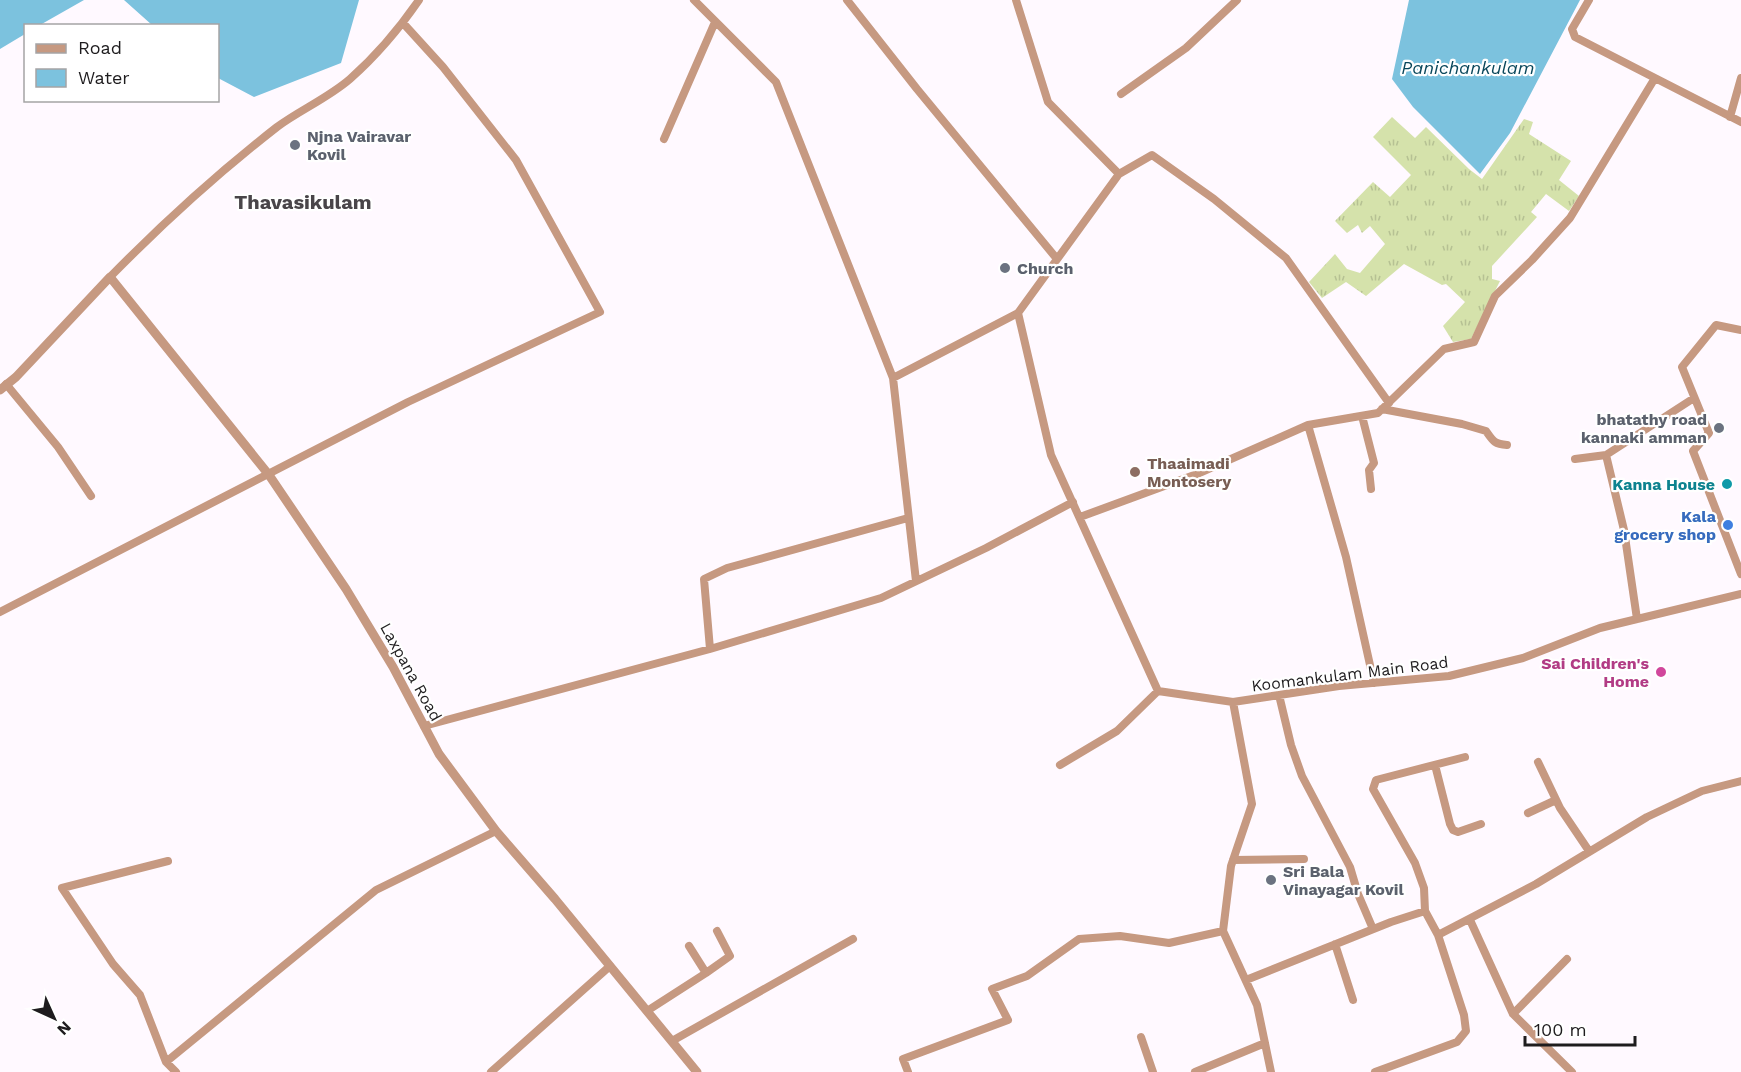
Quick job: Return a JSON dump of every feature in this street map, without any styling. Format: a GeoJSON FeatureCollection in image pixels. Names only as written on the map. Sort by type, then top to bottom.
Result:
{"type":"FeatureCollection","features":[{"type":"Feature","properties":{"kind":"street"},"geometry":{"type":"LineString","coordinates":[[91,496],[58,447],[3,387],[16,377],[162,225],[278,127],[348,80],[403,23],[419,0]]}},
{"type":"Feature","properties":{"kind":"street"},"geometry":{"type":"LineString","coordinates":[[694,0],[777,82],[893,378],[916,581]]}},
{"type":"Feature","properties":{"kind":"street"},"geometry":{"type":"LineString","coordinates":[[848,0],[917,89],[1057,259]]}},
{"type":"Feature","properties":{"kind":"street"},"geometry":{"type":"LineString","coordinates":[[1016,0],[1048,102],[1119,174]]}},
{"type":"Feature","properties":{"kind":"street"},"geometry":{"type":"LineString","coordinates":[[1121,94],[1186,48],[1237,0]]}},
{"type":"Feature","properties":{"kind":"street"},"geometry":{"type":"LineString","coordinates":[[1589,0],[1572,29],[1575,37],[1741,122]]}},
{"type":"Feature","properties":{"kind":"street"},"geometry":{"type":"LineString","coordinates":[[664,139],[715,22]]}},
{"type":"Feature","properties":{"kind":"street"},"geometry":{"type":"LineString","coordinates":[[0,612],[408,402],[600,312],[516,160],[443,67],[403,23]]}},
{"type":"Feature","properties":{"kind":"street"},"geometry":{"type":"LineString","coordinates":[[1080,517],[1197,474],[1308,425],[1378,413],[1444,349],[1474,342],[1495,296],[1533,260],[1570,218],[1656,78]]}},
{"type":"Feature","properties":{"kind":"street"},"geometry":{"type":"LineString","coordinates":[[1730,117],[1741,78]]}},
{"type":"Feature","properties":{"kind":"street"},"geometry":{"type":"LineString","coordinates":[[893,378],[1018,313],[1119,174],[1152,155],[1214,199],[1286,258],[1389,403]]}},
{"type":"Feature","properties":{"kind":"street","name":"Laxpana Road"},"geometry":{"type":"LineString","coordinates":[[110,277],[269,475],[346,589],[393,667],[439,754],[496,831],[555,898],[697,1072]]}},
{"type":"Feature","properties":{"kind":"street"},"geometry":{"type":"LineString","coordinates":[[1018,313],[1051,455],[1158,691]]}},
{"type":"Feature","properties":{"kind":"street"},"geometry":{"type":"LineString","coordinates":[[1741,330],[1716,325],[1682,367],[1708,434],[1693,451],[1741,574]]}},
{"type":"Feature","properties":{"kind":"street"},"geometry":{"type":"LineString","coordinates":[[1575,459],[1606,455],[1694,398]]}},
{"type":"Feature","properties":{"kind":"street"},"geometry":{"type":"LineString","coordinates":[[1382,409],[1470,426],[1486,431],[1496,445],[1507,445]]}},
{"type":"Feature","properties":{"kind":"street"},"geometry":{"type":"LineString","coordinates":[[1362,416],[1374,462],[1369,470],[1371,489]]}},
{"type":"Feature","properties":{"kind":"street"},"geometry":{"type":"LineString","coordinates":[[1308,425],[1346,557],[1374,683]]}},
{"type":"Feature","properties":{"kind":"street"},"geometry":{"type":"LineString","coordinates":[[1606,455],[1624,530],[1637,619]]}},
{"type":"Feature","properties":{"kind":"street"},"geometry":{"type":"LineString","coordinates":[[424,726],[710,649],[881,598],[986,548],[1073,502]]}},
{"type":"Feature","properties":{"kind":"street"},"geometry":{"type":"LineString","coordinates":[[710,649],[704,579],[727,568],[908,518]]}},
{"type":"Feature","properties":{"kind":"street","name":"Koomankulam Main Road"},"geometry":{"type":"LineString","coordinates":[[1223,931],[1233,860],[1252,804],[1233,702],[1374,683],[1449,676],[1523,658],[1600,628],[1741,594]]}},
{"type":"Feature","properties":{"kind":"street"},"geometry":{"type":"LineString","coordinates":[[1158,691],[1233,702]]}},
{"type":"Feature","properties":{"kind":"street"},"geometry":{"type":"LineString","coordinates":[[1060,765],[1117,731],[1158,691]]}},
{"type":"Feature","properties":{"kind":"street"},"geometry":{"type":"LineString","coordinates":[[1279,695],[1291,744],[1302,776],[1350,867],[1358,894],[1373,929]]}},
{"type":"Feature","properties":{"kind":"street"},"geometry":{"type":"LineString","coordinates":[[1376,1072],[1457,1042],[1466,1031],[1464,1015],[1438,935],[1425,911],[1424,888],[1415,863],[1373,789],[1373,784],[1376,780],[1465,757]]}},
{"type":"Feature","properties":{"kind":"street"},"geometry":{"type":"LineString","coordinates":[[1538,762],[1573,830],[1589,851]]}},
{"type":"Feature","properties":{"kind":"street"},"geometry":{"type":"LineString","coordinates":[[1435,765],[1453,830],[1458,832],[1481,824]]}},
{"type":"Feature","properties":{"kind":"street"},"geometry":{"type":"LineString","coordinates":[[1438,935],[1536,884],[1647,817],[1702,791],[1741,781]]}},
{"type":"Feature","properties":{"kind":"street"},"geometry":{"type":"LineString","coordinates":[[1528,813],[1556,800]]}},
{"type":"Feature","properties":{"kind":"street"},"geometry":{"type":"LineString","coordinates":[[166,1062],[376,890],[496,831]]}},
{"type":"Feature","properties":{"kind":"street"},"geometry":{"type":"LineString","coordinates":[[1233,860],[1304,859]]}},
{"type":"Feature","properties":{"kind":"street"},"geometry":{"type":"LineString","coordinates":[[168,861],[62,888],[113,964],[140,995],[166,1062],[176,1072]]}},
{"type":"Feature","properties":{"kind":"street"},"geometry":{"type":"LineString","coordinates":[[1246,980],[1373,929],[1425,911]]}},
{"type":"Feature","properties":{"kind":"street"},"geometry":{"type":"LineString","coordinates":[[1470,920],[1513,1014],[1572,1072]]}},
{"type":"Feature","properties":{"kind":"street"},"geometry":{"type":"LineString","coordinates":[[647,1011],[730,956],[717,931]]}},
{"type":"Feature","properties":{"kind":"street"},"geometry":{"type":"LineString","coordinates":[[908,1072],[903,1059],[1008,1020],[992,989],[1027,976],[1079,939],[1120,936],[1169,943],[1223,931],[1257,1005],[1271,1072]]}},
{"type":"Feature","properties":{"kind":"street"},"geometry":{"type":"LineString","coordinates":[[672,1041],[853,939]]}},
{"type":"Feature","properties":{"kind":"street"},"geometry":{"type":"LineString","coordinates":[[1335,944],[1353,1000]]}},
{"type":"Feature","properties":{"kind":"street"},"geometry":{"type":"LineString","coordinates":[[689,946],[706,973]]}},
{"type":"Feature","properties":{"kind":"street"},"geometry":{"type":"LineString","coordinates":[[1513,1014],[1567,959]]}},
{"type":"Feature","properties":{"kind":"street"},"geometry":{"type":"LineString","coordinates":[[491,1072],[610,966]]}},
{"type":"Feature","properties":{"kind":"street"},"geometry":{"type":"LineString","coordinates":[[1141,1037],[1153,1072]]}},
{"type":"Feature","properties":{"kind":"street"},"geometry":{"type":"LineString","coordinates":[[1195,1072],[1265,1043]]}},
{"type":"Feature","properties":{"kind":"green space"},"geometry":{"type":"Polygon","coordinates":[[[1392,117],[1415,138],[1426,127],[1482,179],[1524,119],[1533,122],[1529,134],[1571,161],[1559,180],[1579,196],[1569,211],[1546,194],[1531,212],[1537,217],[1492,266],[1492,279],[1500,281],[1471,339],[1453,342],[1443,326],[1465,302],[1446,284],[1442,285],[1404,264],[1366,296],[1346,282],[1322,298],[1309,282],[1335,254],[1347,269],[1360,273],[1385,244],[1370,226],[1362,233],[1358,225],[1347,233],[1335,221],[1373,182],[1390,197],[1411,175],[1373,137],[1392,117]]]}},
{"type":"Feature","properties":{"kind":"water"},"geometry":{"type":"Polygon","coordinates":[[[0,0],[84,0],[42,24],[24,24],[24,35],[0,49],[0,0]]]}},
{"type":"Feature","properties":{"kind":"water"},"geometry":{"type":"Polygon","coordinates":[[[124,0],[359,0],[341,63],[254,97],[219,79],[219,24],[151,24],[124,0]]]}},
{"type":"Feature","properties":{"kind":"water","name":"Panichankulam"},"geometry":{"type":"Polygon","coordinates":[[[1409,0],[1580,0],[1510,133],[1480,174],[1413,107],[1392,79],[1409,0]]]}},
{"type":"Feature","properties":{"kind":"place","name":"Njna Vairavar Kovil"},"geometry":{"type":"Point","coordinates":[295,145]}},
{"type":"Feature","properties":{"kind":"place","name":"Church"},"geometry":{"type":"Point","coordinates":[1005,268]}},
{"type":"Feature","properties":{"kind":"place","name":"bhatathy road kannaki amman"},"geometry":{"type":"Point","coordinates":[1719,428]}},
{"type":"Feature","properties":{"kind":"place","name":"Thaaimadi Montosery"},"geometry":{"type":"Point","coordinates":[1135,472]}},
{"type":"Feature","properties":{"kind":"place","name":"Kanna House"},"geometry":{"type":"Point","coordinates":[1727,484]}},
{"type":"Feature","properties":{"kind":"place","name":"Kala grocery shop"},"geometry":{"type":"Point","coordinates":[1728,525]}},
{"type":"Feature","properties":{"kind":"place","name":"Sai Children's Home"},"geometry":{"type":"Point","coordinates":[1661,672]}},
{"type":"Feature","properties":{"kind":"place","name":"Sri Bala Vinayagar Kovil"},"geometry":{"type":"Point","coordinates":[1271,880]}},
{"type":"Feature","properties":{"kind":"district","name":"Thavasikulam"},"geometry":{"type":"Point","coordinates":[303,202]}}]}
